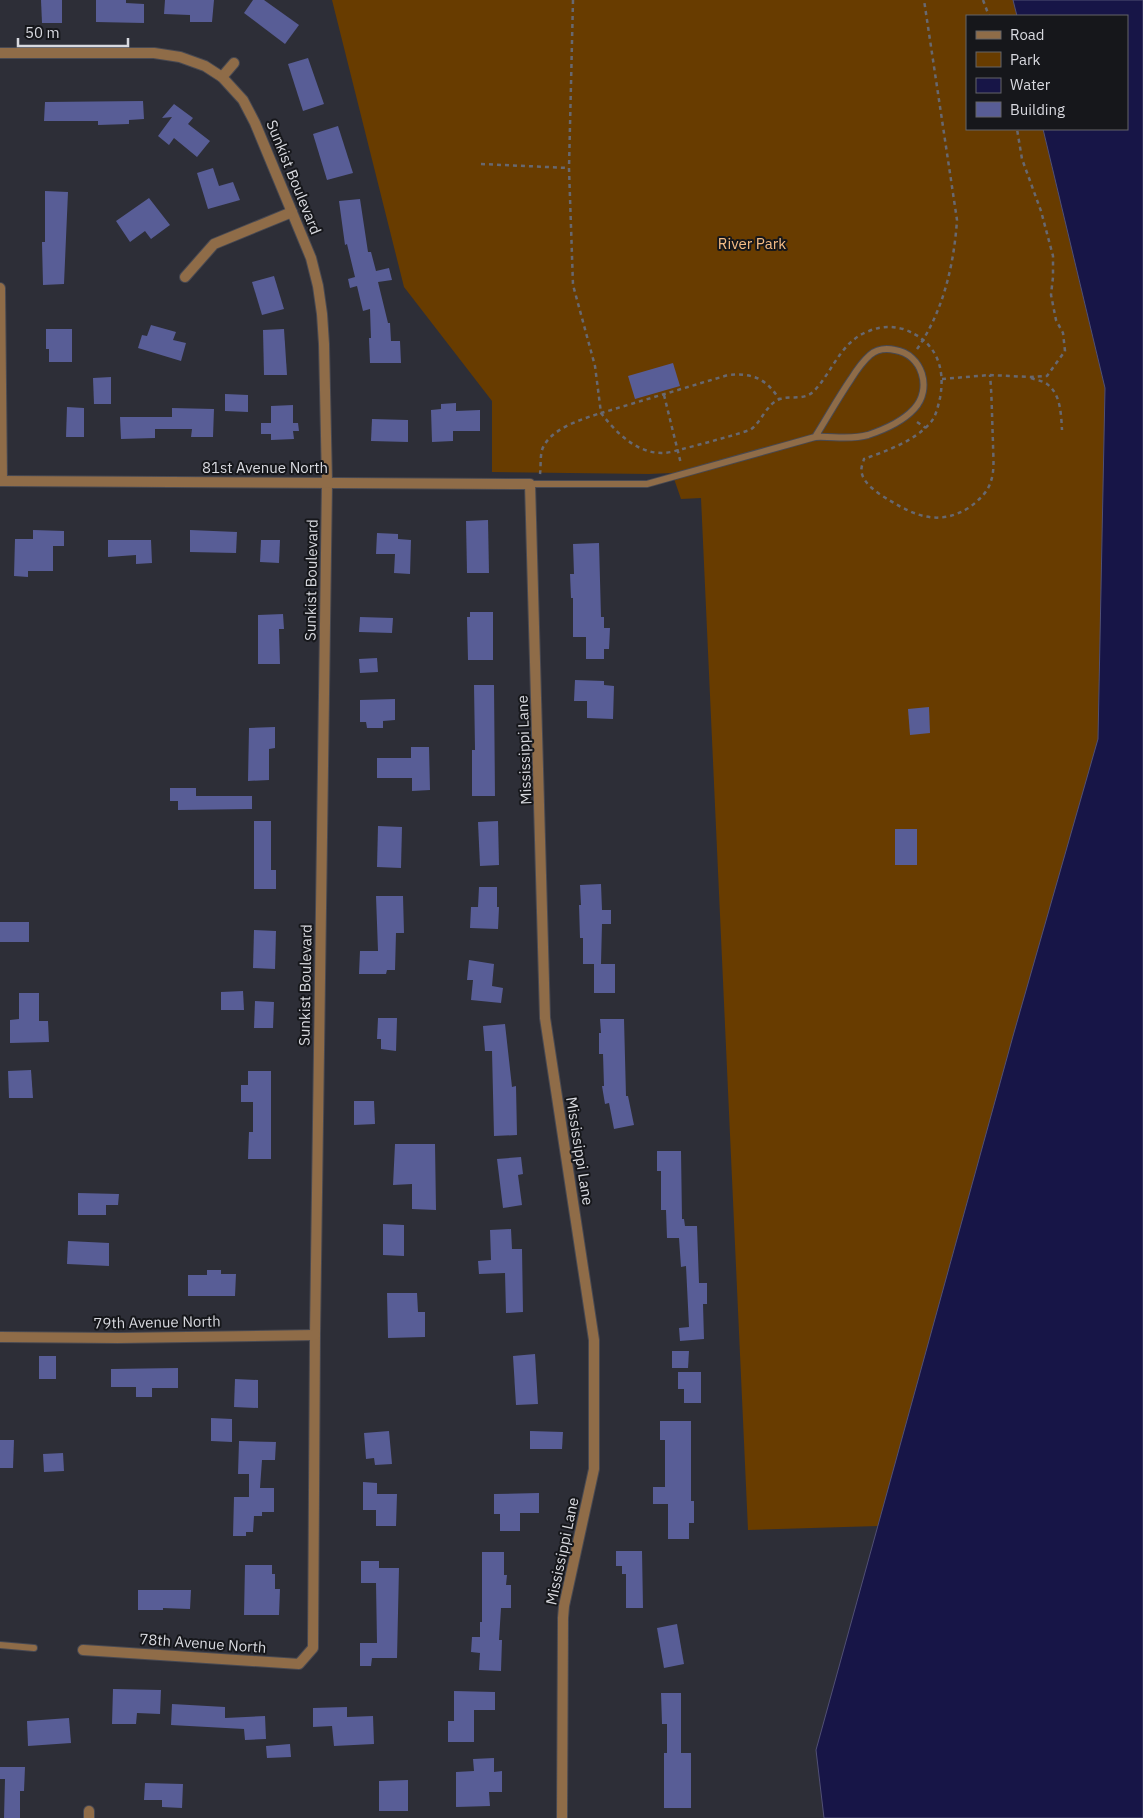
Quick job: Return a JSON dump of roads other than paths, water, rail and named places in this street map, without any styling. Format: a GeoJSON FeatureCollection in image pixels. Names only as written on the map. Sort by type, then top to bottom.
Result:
{"type":"FeatureCollection","features":[{"type":"Feature","properties":{"kind":"street","name":"Sunkist Boulevard"},"geometry":{"type":"LineString","coordinates":[[0,53],[154,53],[180,57],[205,66],[222,78],[244,100],[255,123],[311,258],[318,286],[322,314],[327,482],[315,1335],[313,1648]]}},
{"type":"Feature","properties":{"kind":"street"},"geometry":{"type":"LineString","coordinates":[[222,78],[234,63]]}},
{"type":"Feature","properties":{"kind":"street"},"geometry":{"type":"LineString","coordinates":[[185,277],[214,244],[292,212]]}},
{"type":"Feature","properties":{"kind":"street"},"geometry":{"type":"LineString","coordinates":[[0,288],[1,480]]}},
{"type":"Feature","properties":{"kind":"street","name":"81st Avenue North"},"geometry":{"type":"LineString","coordinates":[[1,480],[530,484]]}},
{"type":"Feature","properties":{"kind":"street","name":"Mississippi Lane"},"geometry":{"type":"LineString","coordinates":[[530,484],[546,1018],[554,1086],[592,1322],[594,1355],[594,1468],[563,1618],[562,1818]]}},
{"type":"Feature","properties":{"kind":"street","name":"79th Avenue North"},"geometry":{"type":"LineString","coordinates":[[0,1337],[118,1338],[315,1335]]}},
{"type":"Feature","properties":{"kind":"street","name":"78th Avenue North"},"geometry":{"type":"LineString","coordinates":[[83,1650],[299,1664],[313,1648]]}},
{"type":"Feature","properties":{"kind":"lane"},"geometry":{"type":"LineString","coordinates":[[530,484],[647,484],[815,437],[834,436],[850,438],[868,435],[899,420],[914,408],[921,398],[924,383],[919,366],[912,357],[901,351],[888,349],[871,354],[862,363],[833,404],[815,437]]}},
{"type":"Feature","properties":{"kind":"lane"},"geometry":{"type":"LineString","coordinates":[[0,1645],[34,1648]]}},
{"type":"Feature","properties":{"kind":"water"},"geometry":{"type":"Polygon","coordinates":[[[1013,0],[1143,0],[1143,1818],[824,1818],[816,1750],[1013,1036],[1098,739],[1105,388],[1043,130],[1128,130],[1128,15],[1017,15],[1013,0]]]}},
{"type":"Feature","properties":{"kind":"park label","name":"River Park"},"geometry":{"type":"Point","coordinates":[752,243]}}]}
